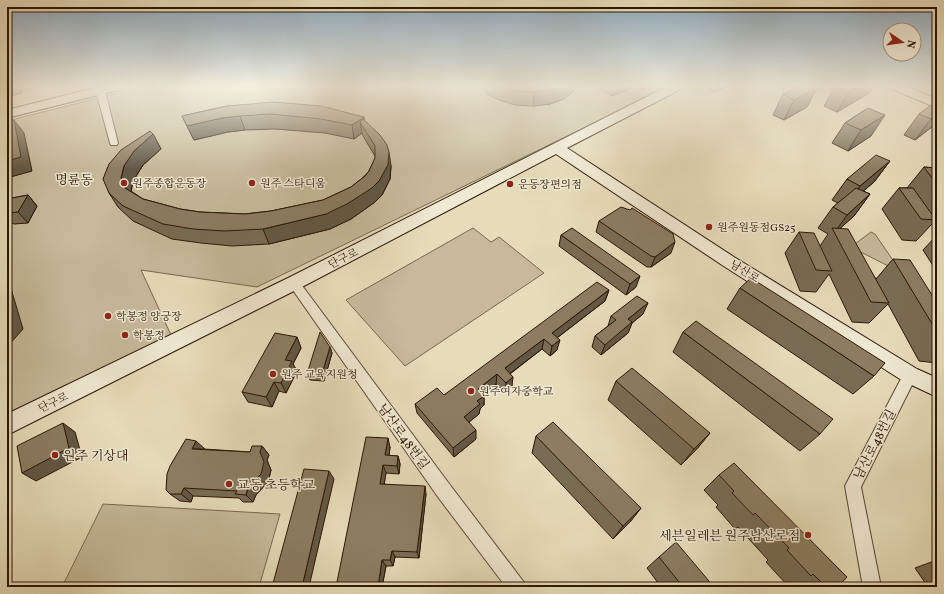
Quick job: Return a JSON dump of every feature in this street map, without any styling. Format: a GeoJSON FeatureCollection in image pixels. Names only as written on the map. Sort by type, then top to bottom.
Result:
{"type":"FeatureCollection","features":[{"type":"Feature","properties":{"kind":"street"},"geometry":{"type":"LineString","coordinates":[[106,114],[114,143]]}},
{"type":"Feature","properties":{"kind":"street","name":"단구로"},"geometry":{"type":"LineString","coordinates":[[7,425],[294,283],[623,114]]}},
{"type":"Feature","properties":{"kind":"street","name":"남산로"},"geometry":{"type":"LineString","coordinates":[[557,148],[728,261],[910,375],[937,388]]}},
{"type":"Feature","properties":{"kind":"street","name":"남산로48번길"},"geometry":{"type":"LineString","coordinates":[[294,283],[444,491],[517,587]]}},
{"type":"Feature","properties":{"kind":"street","name":"남산로48번길"},"geometry":{"type":"LineString","coordinates":[[872,587],[853,486],[860,468],[910,375]]}},
{"type":"Feature","properties":{"kind":"shaded area"},"geometry":{"type":"Polygon","coordinates":[[[36,114],[613,114],[257,287],[141,270],[171,335],[7,415],[7,121],[36,114]]]}},
{"type":"Feature","properties":{"kind":"shaded area"},"geometry":{"type":"Polygon","coordinates":[[[473,228],[491,242],[499,237],[544,273],[405,366],[346,300],[473,228]]]}},
{"type":"Feature","properties":{"kind":"shaded area"},"geometry":{"type":"Polygon","coordinates":[[[871,232],[875,234],[899,269],[898,271],[851,247],[871,232]]]}},
{"type":"Feature","properties":{"kind":"shaded area"},"geometry":{"type":"Polygon","coordinates":[[[103,504],[280,514],[259,587],[62,587],[103,504]]]}},
{"type":"Feature","properties":{"kind":"building"},"geometry":{"type":"Polygon","coordinates":[[[192,114],[351,114],[364,117],[352,125],[321,119],[270,114],[222,118],[187,126],[182,116],[192,114]]]}},
{"type":"Feature","properties":{"kind":"building"},"geometry":{"type":"Polygon","coordinates":[[[859,114],[885,115],[861,130],[845,123],[859,114]]]}},
{"type":"Feature","properties":{"kind":"building"},"geometry":{"type":"Polygon","coordinates":[[[919,114],[937,114],[931,119],[919,114]]]}},
{"type":"Feature","properties":{"kind":"building"},"geometry":{"type":"Polygon","coordinates":[[[363,119],[380,135],[387,145],[389,152],[388,165],[379,181],[372,188],[347,204],[326,214],[263,229],[225,231],[193,229],[163,224],[123,206],[109,193],[103,179],[109,164],[121,150],[150,131],[153,134],[134,151],[124,166],[121,178],[125,188],[143,199],[180,209],[200,212],[245,214],[271,211],[323,200],[351,187],[369,171],[375,158],[375,146],[360,122],[363,119]]]}},
{"type":"Feature","properties":{"kind":"building"},"geometry":{"type":"Polygon","coordinates":[[[14,120],[21,157],[7,161],[7,121],[14,120]]]}},
{"type":"Feature","properties":{"kind":"building"},"geometry":{"type":"Polygon","coordinates":[[[876,155],[890,161],[860,186],[847,179],[876,155]]]}},
{"type":"Feature","properties":{"kind":"building"},"geometry":{"type":"Polygon","coordinates":[[[924,167],[937,168],[937,185],[924,167]]]}},
{"type":"Feature","properties":{"kind":"building"},"geometry":{"type":"Polygon","coordinates":[[[856,188],[870,194],[847,215],[833,207],[856,188]]]}},
{"type":"Feature","properties":{"kind":"building"},"geometry":{"type":"Polygon","coordinates":[[[899,188],[913,188],[936,220],[921,219],[899,188]]]}},
{"type":"Feature","properties":{"kind":"building"},"geometry":{"type":"Polygon","coordinates":[[[28,195],[18,212],[7,213],[7,199],[28,195]]]}},
{"type":"Feature","properties":{"kind":"building"},"geometry":{"type":"Polygon","coordinates":[[[621,207],[630,210],[632,208],[673,234],[675,242],[655,257],[651,256],[599,221],[621,207]]]}},
{"type":"Feature","properties":{"kind":"building"},"geometry":{"type":"Polygon","coordinates":[[[572,228],[640,276],[630,284],[561,235],[572,228]]]}},
{"type":"Feature","properties":{"kind":"building"},"geometry":{"type":"Polygon","coordinates":[[[832,228],[848,229],[889,303],[871,302],[832,228]]]}},
{"type":"Feature","properties":{"kind":"building"},"geometry":{"type":"Polygon","coordinates":[[[799,232],[814,233],[832,271],[816,270],[799,232]]]}},
{"type":"Feature","properties":{"kind":"building"},"geometry":{"type":"Polygon","coordinates":[[[893,259],[910,260],[937,303],[937,332],[893,259]]]}},
{"type":"Feature","properties":{"kind":"building"},"geometry":{"type":"Polygon","coordinates":[[[751,278],[885,363],[874,376],[740,288],[751,278]]]}},
{"type":"Feature","properties":{"kind":"building"},"geometry":{"type":"Polygon","coordinates":[[[597,282],[609,290],[552,333],[560,340],[552,346],[544,339],[505,368],[513,377],[506,383],[497,374],[478,389],[484,396],[477,401],[480,404],[464,417],[476,430],[453,448],[415,404],[437,388],[444,395],[597,282]]]}},
{"type":"Feature","properties":{"kind":"building"},"geometry":{"type":"Polygon","coordinates":[[[637,296],[648,303],[628,319],[632,322],[605,345],[595,336],[616,320],[611,316],[637,296]]]}},
{"type":"Feature","properties":{"kind":"building"},"geometry":{"type":"Polygon","coordinates":[[[696,321],[833,419],[820,434],[683,332],[696,321]]]}},
{"type":"Feature","properties":{"kind":"building"},"geometry":{"type":"Polygon","coordinates":[[[320,332],[330,347],[322,374],[307,374],[320,332]]]}},
{"type":"Feature","properties":{"kind":"building"},"geometry":{"type":"Polygon","coordinates":[[[275,333],[297,337],[285,360],[292,361],[281,383],[274,382],[266,397],[242,392],[275,333]]]}},
{"type":"Feature","properties":{"kind":"building"},"geometry":{"type":"Polygon","coordinates":[[[632,368],[710,433],[694,449],[616,381],[632,368]]]}},
{"type":"Feature","properties":{"kind":"building"},"geometry":{"type":"Polygon","coordinates":[[[553,422],[641,508],[623,526],[536,436],[553,422]]]}},
{"type":"Feature","properties":{"kind":"building"},"geometry":{"type":"Polygon","coordinates":[[[63,423],[69,448],[22,473],[17,446],[63,423]]]}},
{"type":"Feature","properties":{"kind":"building"},"geometry":{"type":"Polygon","coordinates":[[[366,437],[388,438],[385,455],[398,456],[397,466],[383,465],[380,484],[425,486],[417,552],[392,551],[390,560],[382,560],[378,587],[336,587],[366,437]]]}},
{"type":"Feature","properties":{"kind":"building"},"geometry":{"type":"Polygon","coordinates":[[[186,439],[196,441],[192,449],[250,452],[252,446],[262,446],[260,452],[264,462],[261,474],[248,487],[246,495],[235,494],[237,491],[184,488],[181,494],[170,494],[166,490],[167,474],[186,439]]]}},
{"type":"Feature","properties":{"kind":"building"},"geometry":{"type":"Polygon","coordinates":[[[734,463],[847,577],[838,587],[826,587],[813,574],[811,576],[787,550],[789,548],[755,513],[753,515],[732,493],[734,491],[719,475],[734,463]]]}},
{"type":"Feature","properties":{"kind":"building"},"geometry":{"type":"Polygon","coordinates":[[[304,469],[329,471],[302,587],[272,587],[304,469]]]}},
{"type":"Feature","properties":{"kind":"building"},"geometry":{"type":"Polygon","coordinates":[[[676,542],[714,587],[683,587],[659,557],[676,542]]]}},
{"type":"Feature","properties":{"kind":"place","name":"원주종합운동장"},"geometry":{"type":"Point","coordinates":[124,183]}},
{"type":"Feature","properties":{"kind":"place","name":"원주 스타디움"},"geometry":{"type":"Point","coordinates":[252,183]}},
{"type":"Feature","properties":{"kind":"place","name":"운동장편의점"},"geometry":{"type":"Point","coordinates":[510,184]}},
{"type":"Feature","properties":{"kind":"place","name":"원주원동점GS25"},"geometry":{"type":"Point","coordinates":[709,227]}},
{"type":"Feature","properties":{"kind":"place","name":"학봉정 양궁장"},"geometry":{"type":"Point","coordinates":[108,316]}},
{"type":"Feature","properties":{"kind":"place","name":"학봉정"},"geometry":{"type":"Point","coordinates":[125,335]}},
{"type":"Feature","properties":{"kind":"place","name":"원주 교육지원청"},"geometry":{"type":"Point","coordinates":[273,374]}},
{"type":"Feature","properties":{"kind":"place","name":"원주여자중학교"},"geometry":{"type":"Point","coordinates":[471,391]}},
{"type":"Feature","properties":{"kind":"place","name":"원주 기상대"},"geometry":{"type":"Point","coordinates":[55,455]}},
{"type":"Feature","properties":{"kind":"place","name":"교동 초등학교"},"geometry":{"type":"Point","coordinates":[229,484]}},
{"type":"Feature","properties":{"kind":"place","name":"세븐일레븐 원주남산로점"},"geometry":{"type":"Point","coordinates":[808,535]}},
{"type":"Feature","properties":{"kind":"district","name":"명륜동"},"geometry":{"type":"Point","coordinates":[74,179]}}]}
